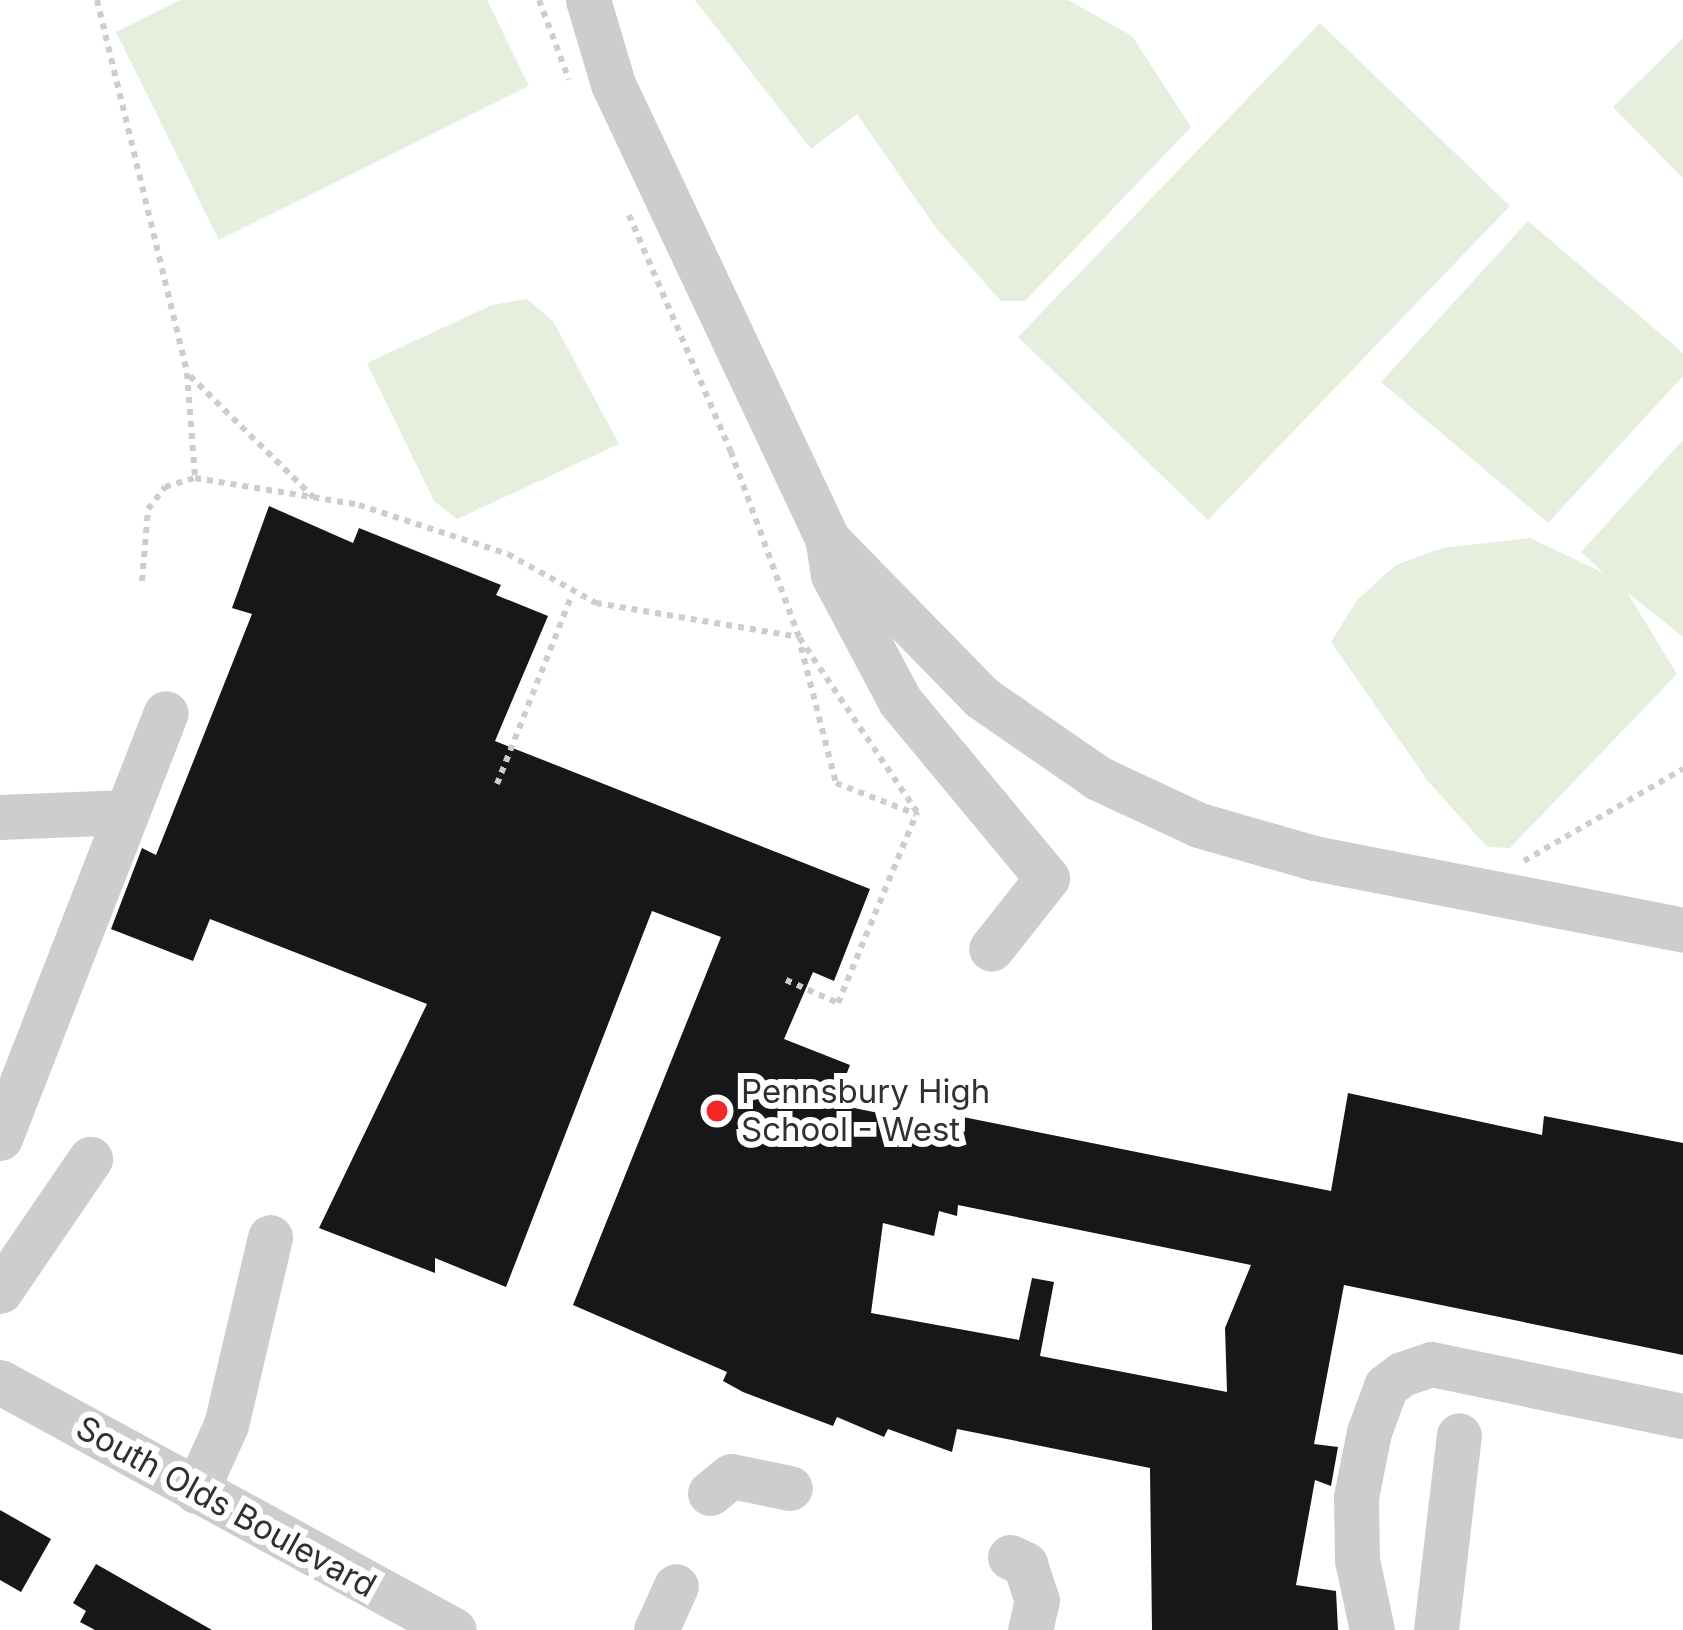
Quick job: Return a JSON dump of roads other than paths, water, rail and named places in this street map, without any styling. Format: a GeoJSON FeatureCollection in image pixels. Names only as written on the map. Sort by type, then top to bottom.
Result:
{"type":"FeatureCollection","features":[{"type":"Feature","properties":{"kind":"street"},"geometry":{"type":"LineString","coordinates":[[588,0],[613,84],[828,540],[833,575],[900,701],[1047,878],[992,949]]}},
{"type":"Feature","properties":{"kind":"street"},"geometry":{"type":"LineString","coordinates":[[828,540],[981,697],[1114,788],[1270,848],[1683,930]]}},
{"type":"Feature","properties":{"kind":"street"},"geometry":{"type":"LineString","coordinates":[[0,1138],[117,812],[166,712]]}},
{"type":"Feature","properties":{"kind":"street"},"geometry":{"type":"LineString","coordinates":[[6,817],[117,812]]}},
{"type":"Feature","properties":{"kind":"street"},"geometry":{"type":"LineString","coordinates":[[0,1291],[90,1159]]}},
{"type":"Feature","properties":{"kind":"street"},"geometry":{"type":"LineString","coordinates":[[196,1491],[232,1406],[269,1237]]}},
{"type":"Feature","properties":{"kind":"street"},"geometry":{"type":"LineString","coordinates":[[1372,1630],[1357,1560],[1356,1497],[1375,1417],[1387,1387],[1402,1374],[1431,1364],[1683,1416]]}},
{"type":"Feature","properties":{"kind":"street","name":"South Olds Boulevard"},"geometry":{"type":"LineString","coordinates":[[0,1382],[454,1630]]}},
{"type":"Feature","properties":{"kind":"street"},"geometry":{"type":"LineString","coordinates":[[1436,1630],[1459,1435]]}},
{"type":"Feature","properties":{"kind":"street"},"geometry":{"type":"LineString","coordinates":[[710,1493],[731,1476],[790,1488]]}},
{"type":"Feature","properties":{"kind":"street"},"geometry":{"type":"LineString","coordinates":[[1010,1557],[1025,1564],[1036,1600],[1030,1630]]}},
{"type":"Feature","properties":{"kind":"street"},"geometry":{"type":"LineString","coordinates":[[656,1630],[676,1586]]}},
{"type":"Feature","properties":{"kind":"place","name":"Pennsbury High School - West"},"geometry":{"type":"Point","coordinates":[717,1111]}}]}
